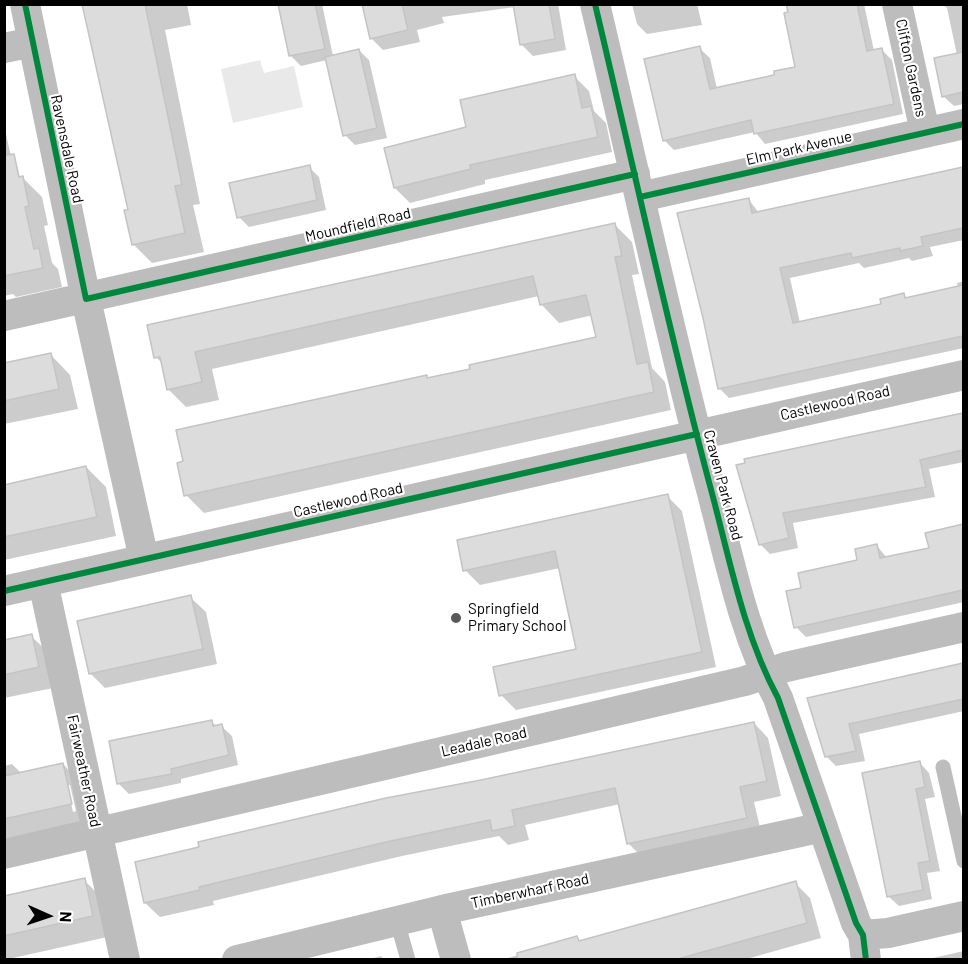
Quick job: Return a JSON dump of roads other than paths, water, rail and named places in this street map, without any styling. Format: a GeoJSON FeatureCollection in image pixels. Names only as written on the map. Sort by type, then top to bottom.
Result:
{"type":"FeatureCollection","features":[{"type":"Feature","properties":{"kind":"street","name":"Ravensdale Road"},"geometry":{"type":"LineString","coordinates":[[25,4],[19,45],[86,299],[144,559]]}},
{"type":"Feature","properties":{"kind":"street","name":"Craven Park Road"},"geometry":{"type":"LineString","coordinates":[[595,4],[697,434],[749,634],[765,674],[778,698],[865,947]]}},
{"type":"Feature","properties":{"kind":"street","name":"Clifton Gardens"},"geometry":{"type":"LineString","coordinates":[[897,4],[925,132]]}},
{"type":"Feature","properties":{"kind":"street","name":"Elm Park Avenue"},"geometry":{"type":"LineString","coordinates":[[638,186],[963,124]]}},
{"type":"Feature","properties":{"kind":"street","name":"Moundfield Road"},"geometry":{"type":"LineString","coordinates":[[4,316],[638,186]]}},
{"type":"Feature","properties":{"kind":"street","name":"Castlewood Road"},"geometry":{"type":"LineString","coordinates":[[4,591],[963,375]]}},
{"type":"Feature","properties":{"kind":"street","name":"Fairweather Road"},"geometry":{"type":"LineString","coordinates":[[43,582],[125,960]]}},
{"type":"Feature","properties":{"kind":"street","name":"Leadale Road"},"geometry":{"type":"LineString","coordinates":[[4,854],[745,681],[765,674],[963,627]]}},
{"type":"Feature","properties":{"kind":"street","name":"Timberwharf Road"},"geometry":{"type":"LineString","coordinates":[[244,959],[315,951],[397,921],[442,910],[823,827]]}},
{"type":"Feature","properties":{"kind":"street"},"geometry":{"type":"LineString","coordinates":[[442,910],[456,960]]}},
{"type":"Feature","properties":{"kind":"street"},"geometry":{"type":"LineString","coordinates":[[865,947],[888,933],[963,916]]}},
{"type":"Feature","properties":{"kind":"lane"},"geometry":{"type":"LineString","coordinates":[[942,767],[963,861]]}},
{"type":"Feature","properties":{"kind":"lane"},"geometry":{"type":"LineString","coordinates":[[397,921],[408,960]]}},
{"type":"Feature","properties":{"kind":"place","name":"Springfield Primary School"},"geometry":{"type":"Point","coordinates":[456,618]}}]}
